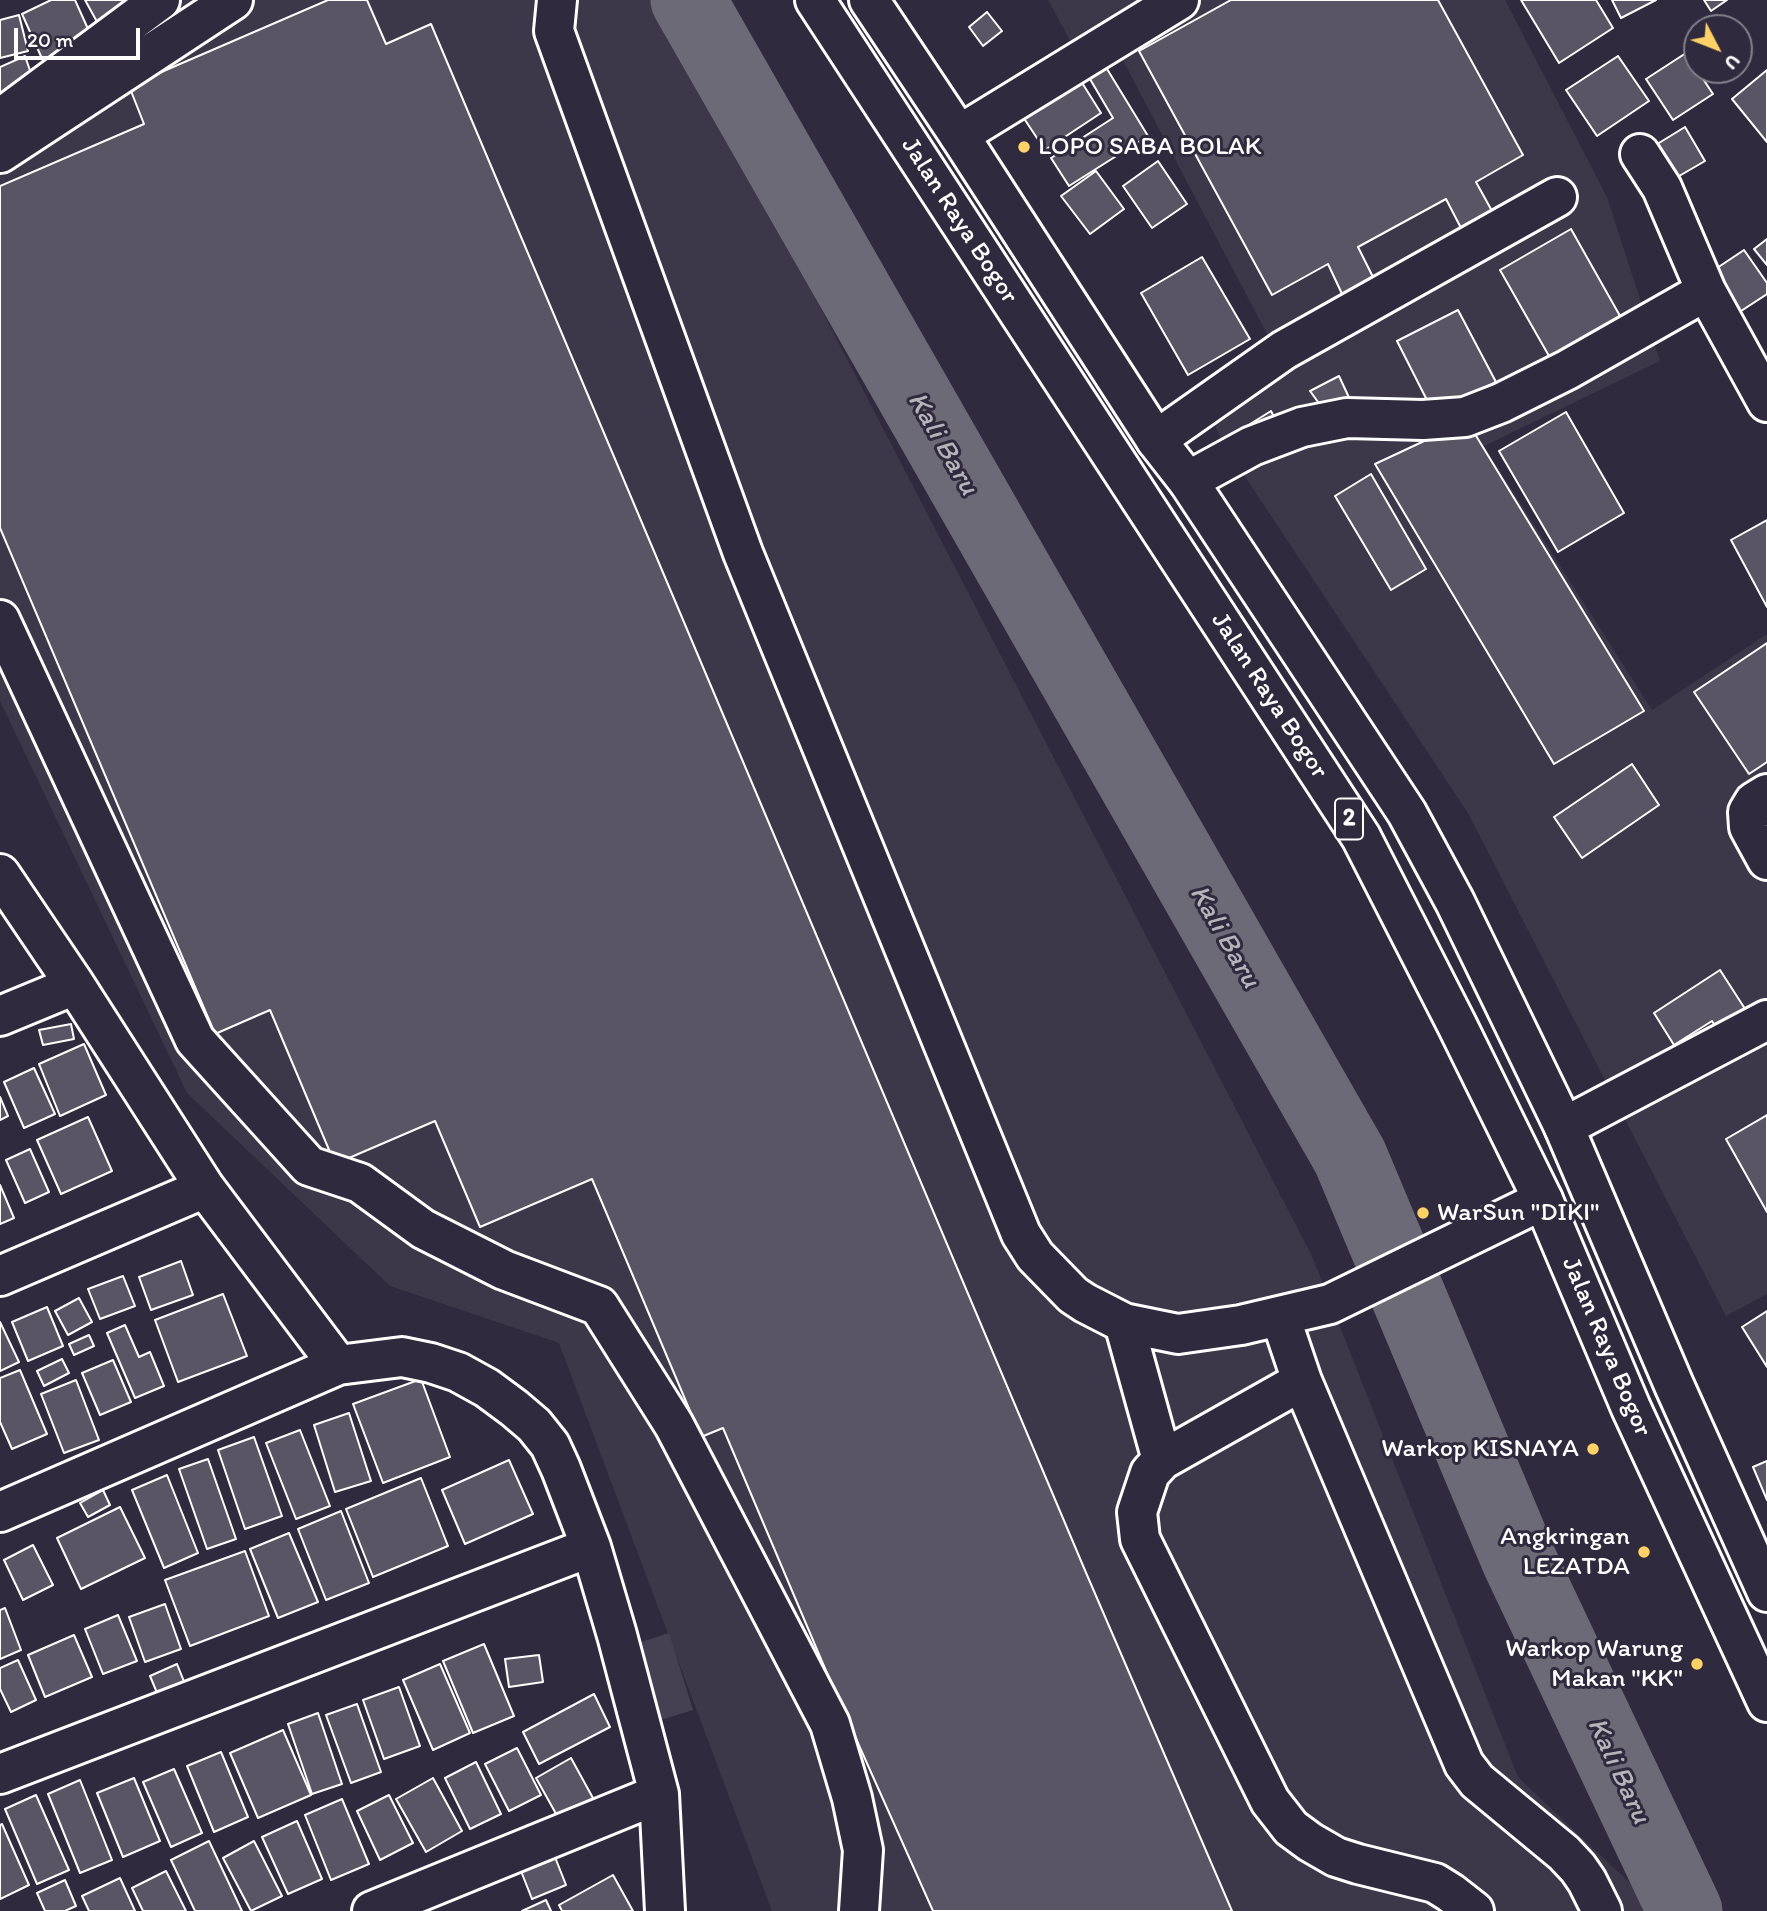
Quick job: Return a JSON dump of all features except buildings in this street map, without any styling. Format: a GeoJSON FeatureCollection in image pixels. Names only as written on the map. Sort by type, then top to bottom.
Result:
{"type":"FeatureCollection","features":[{"type":"Feature","properties":{"kind":"main road"},"geometry":{"type":"LineString","coordinates":[[0,120],[160,0]]}},
{"type":"Feature","properties":{"kind":"main road"},"geometry":{"type":"LineString","coordinates":[[0,153],[233,0]]}},
{"type":"Feature","properties":{"kind":"main road"},"geometry":{"type":"LineString","coordinates":[[557,0],[554,31],[743,553],[1021,1234],[1045,1267],[1073,1295],[1124,1323],[1178,1334],[1241,1325],[1330,1304],[1543,1200]]}},
{"type":"Feature","properties":{"kind":"main road","name":"Jalan Raya Bogor"},"geometry":{"type":"LineString","coordinates":[[815,0],[1361,837],[1543,1200],[1631,1408],[1767,1702]]}},
{"type":"Feature","properties":{"kind":"main road","name":"Jalan Raya Bogor"},"geometry":{"type":"LineString","coordinates":[[869,0],[1156,440],[1188,481],[1407,813],[1467,925],[1564,1127],[1674,1385],[1767,1592]]}},
{"type":"Feature","properties":{"kind":"main road"},"geometry":{"type":"LineString","coordinates":[[959,135],[1179,0]]}},
{"type":"Feature","properties":{"kind":"main road"},"geometry":{"type":"LineString","coordinates":[[1640,154],[1662,188],[1706,291],[1767,402]]}},
{"type":"Feature","properties":{"kind":"main road"},"geometry":{"type":"LineString","coordinates":[[1156,440],[1284,349],[1557,197]]}},
{"type":"Feature","properties":{"kind":"main road"},"geometry":{"type":"LineString","coordinates":[[1188,481],[1252,446],[1302,427],[1347,418],[1423,420],[1465,417],[1501,403],[1567,370],[1706,291]]}},
{"type":"Feature","properties":{"kind":"main road"},"geometry":{"type":"LineString","coordinates":[[0,620],[195,1040],[309,1166],[360,1183],[423,1229],[504,1270],[599,1306],[674,1425],[830,1724],[852,1798],[863,1850],[859,1911]]}},
{"type":"Feature","properties":{"kind":"main road"},"geometry":{"type":"LineString","coordinates":[[1767,794],[1754,802],[1748,812],[1749,827],[1767,860]]}},
{"type":"Feature","properties":{"kind":"main road"},"geometry":{"type":"LineString","coordinates":[[0,874],[75,985],[205,1188],[338,1365]]}},
{"type":"Feature","properties":{"kind":"main road"},"geometry":{"type":"LineString","coordinates":[[0,1016],[75,985]]}},
{"type":"Feature","properties":{"kind":"main road"},"geometry":{"type":"LineString","coordinates":[[1564,1127],[1767,1020]]}},
{"type":"Feature","properties":{"kind":"main road"},"geometry":{"type":"LineString","coordinates":[[0,1276],[205,1188]]}},
{"type":"Feature","properties":{"kind":"main road"},"geometry":{"type":"LineString","coordinates":[[1280,1316],[1302,1381],[1464,1764],[1477,1781],[1564,1853],[1587,1881],[1602,1911]]}},
{"type":"Feature","properties":{"kind":"main road"},"geometry":{"type":"LineString","coordinates":[[1124,1323],[1162,1460]]}},
{"type":"Feature","properties":{"kind":"main road"},"geometry":{"type":"LineString","coordinates":[[0,1513],[338,1365],[402,1357],[457,1372],[487,1388],[534,1425],[550,1445],[591,1547],[659,1794],[665,1911]]}},
{"type":"Feature","properties":{"kind":"main road"},"geometry":{"type":"LineString","coordinates":[[1302,1381],[1162,1460],[1150,1474],[1137,1512],[1140,1539],[1270,1801],[1291,1828],[1336,1857],[1435,1883],[1474,1911]]}},
{"type":"Feature","properties":{"kind":"main road"},"geometry":{"type":"LineString","coordinates":[[1631,1408],[1674,1385]]}},
{"type":"Feature","properties":{"kind":"main road"},"geometry":{"type":"LineString","coordinates":[[0,1774],[591,1547]]}},
{"type":"Feature","properties":{"kind":"main road"},"geometry":{"type":"LineString","coordinates":[[372,1911],[659,1794]]}},
{"type":"Feature","properties":{"kind":"shaded area"},"geometry":{"type":"Polygon","coordinates":[[[177,0],[661,0],[1312,1256],[1518,1777],[1634,1887],[1643,1911],[772,1911],[559,1343],[390,1286],[187,1093],[0,701],[0,131],[177,0]]]}},
{"type":"Feature","properties":{"kind":"shaded area"},"geometry":{"type":"Polygon","coordinates":[[[1048,0],[1505,0],[1607,197],[1660,361],[1484,446],[1652,710],[1767,634],[1767,1294],[1726,1316],[1468,813],[1222,442],[1214,423],[1286,370],[1118,51],[1084,66],[1048,0]]]}},
{"type":"Feature","properties":{"kind":"shaded area"},"geometry":{"type":"Polygon","coordinates":[[[669,1633],[693,1710],[661,1720],[638,1643],[669,1633]]]}},
{"type":"Feature","properties":{"kind":"waterway","name":"Kali Baru"},"geometry":{"type":"LineString","coordinates":[[688,0],[1350,1157],[1519,1560],[1685,1911]]}},
{"type":"Feature","properties":{"kind":"place","name":"LOPO SABA BOLAK"},"geometry":{"type":"Point","coordinates":[1024,147]}},
{"type":"Feature","properties":{"kind":"place","name":"WarSun \"DIKI\""},"geometry":{"type":"Point","coordinates":[1423,1213]}},
{"type":"Feature","properties":{"kind":"place","name":"Warkop KISNAYA"},"geometry":{"type":"Point","coordinates":[1593,1449]}},
{"type":"Feature","properties":{"kind":"place","name":"Angkringan LEZATDA"},"geometry":{"type":"Point","coordinates":[1644,1552]}},
{"type":"Feature","properties":{"kind":"place","name":"Warkop Warung Makan \"KK\""},"geometry":{"type":"Point","coordinates":[1697,1664]}}]}
